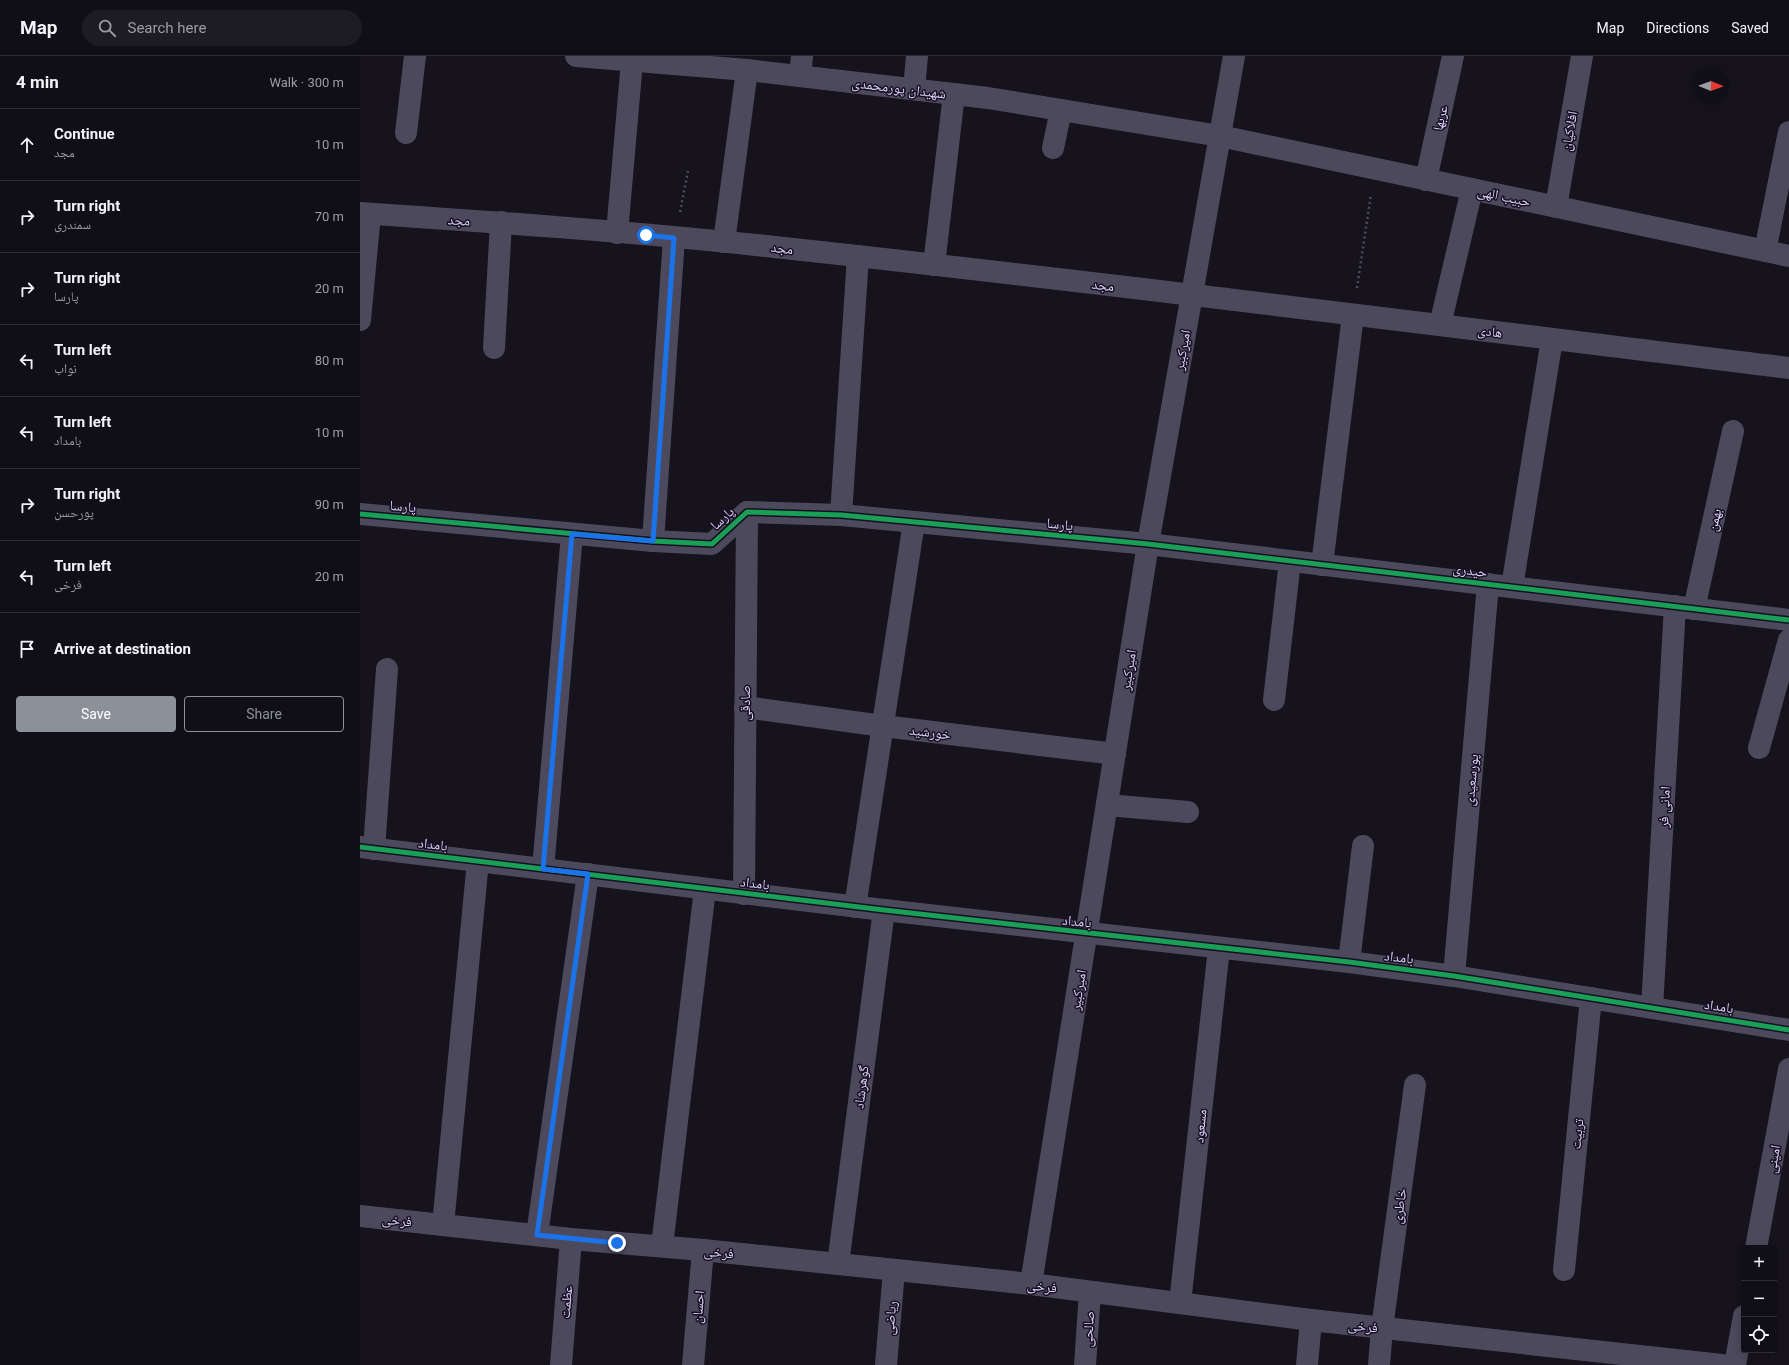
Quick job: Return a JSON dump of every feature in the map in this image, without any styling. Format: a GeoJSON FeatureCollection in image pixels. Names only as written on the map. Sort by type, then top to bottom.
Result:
{"type":"FeatureCollection","features":[{"type":"Feature","properties":{"kind":"street"},"geometry":{"type":"LineString","coordinates":[[406,133],[415,56]]}},
{"type":"Feature","properties":{"kind":"street"},"geometry":{"type":"LineString","coordinates":[[914,89],[917,56]]}},
{"type":"Feature","properties":{"kind":"street","name":"امیرکبیر"},"geometry":{"type":"LineString","coordinates":[[1031,1284],[1148,544],[1234,56]]}},
{"type":"Feature","properties":{"kind":"street","name":"عربها"},"geometry":{"type":"LineString","coordinates":[[1426,180],[1453,56]]}},
{"type":"Feature","properties":{"kind":"street","name":"افلاکیان"},"geometry":{"type":"LineString","coordinates":[[1556,207],[1582,56]]}},
{"type":"Feature","properties":{"kind":"street","name":"شهیدان پورمحمدی"},"geometry":{"type":"LineString","coordinates":[[588,57],[632,62],[747,70],[801,66],[914,89],[988,98],[1220,136]]}},
{"type":"Feature","properties":{"kind":"street"},"geometry":{"type":"LineString","coordinates":[[617,233],[632,62]]}},
{"type":"Feature","properties":{"kind":"street"},"geometry":{"type":"LineString","coordinates":[[724,242],[747,70]]}},
{"type":"Feature","properties":{"kind":"street"},"geometry":{"type":"LineString","coordinates":[[934,265],[954,94]]}},
{"type":"Feature","properties":{"kind":"street"},"geometry":{"type":"LineString","coordinates":[[1053,148],[1061,110]]}},
{"type":"Feature","properties":{"kind":"street"},"geometry":{"type":"LineString","coordinates":[[1766,251],[1789,132]]}},
{"type":"Feature","properties":{"kind":"street","name":"حبیب الهی"},"geometry":{"type":"LineString","coordinates":[[1220,136],[1789,256]]}},
{"type":"Feature","properties":{"kind":"street"},"geometry":{"type":"LineString","coordinates":[[1440,325],[1472,189]]}},
{"type":"Feature","properties":{"kind":"street","name":"مجد"},"geometry":{"type":"LineString","coordinates":[[360,320],[365,213],[501,222],[724,242],[1192,295]]}},
{"type":"Feature","properties":{"kind":"street"},"geometry":{"type":"LineString","coordinates":[[494,348],[501,222]]}},
{"type":"Feature","properties":{"kind":"street"},"geometry":{"type":"LineString","coordinates":[[653,541],[674,238]]}},
{"type":"Feature","properties":{"kind":"street"},"geometry":{"type":"LineString","coordinates":[[841,515],[858,256]]}},
{"type":"Feature","properties":{"kind":"street","name":"هادی"},"geometry":{"type":"LineString","coordinates":[[1192,295],[1789,368]]}},
{"type":"Feature","properties":{"kind":"street"},"geometry":{"type":"LineString","coordinates":[[1322,564],[1353,315]]}},
{"type":"Feature","properties":{"kind":"street"},"geometry":{"type":"LineString","coordinates":[[1512,587],[1552,339]]}},
{"type":"Feature","properties":{"kind":"street","name":"بهمن"},"geometry":{"type":"LineString","coordinates":[[1685,608],[1733,431]]}},
{"type":"Feature","properties":{"kind":"street","name":"پارسا"},"geometry":{"type":"LineString","coordinates":[[360,514],[653,541],[712,544],[747,512],[841,515],[1148,544]]}},
{"type":"Feature","properties":{"kind":"street","name":"صادقی"},"geometry":{"type":"LineString","coordinates":[[744,894],[747,512]]}},
{"type":"Feature","properties":{"kind":"street"},"geometry":{"type":"LineString","coordinates":[[855,907],[914,522]]}},
{"type":"Feature","properties":{"kind":"street"},"geometry":{"type":"LineString","coordinates":[[543,869],[572,534]]}},
{"type":"Feature","properties":{"kind":"street","name":"حیدری"},"geometry":{"type":"LineString","coordinates":[[1148,544],[1789,620]]}},
{"type":"Feature","properties":{"kind":"street"},"geometry":{"type":"LineString","coordinates":[[1274,700],[1290,561]]}},
{"type":"Feature","properties":{"kind":"street","name":"پورسعیدی"},"geometry":{"type":"LineString","coordinates":[[1454,976],[1488,584]]}},
{"type":"Feature","properties":{"kind":"street","name":"امانی فر"},"geometry":{"type":"LineString","coordinates":[[1652,1008],[1685,608]]}},
{"type":"Feature","properties":{"kind":"street"},"geometry":{"type":"LineString","coordinates":[[1759,748],[1789,640]]}},
{"type":"Feature","properties":{"kind":"street"},"geometry":{"type":"LineString","coordinates":[[367,848],[387,669]]}},
{"type":"Feature","properties":{"kind":"street","name":"خورشید"},"geometry":{"type":"LineString","coordinates":[[745,707],[883,726],[1115,754]]}},
{"type":"Feature","properties":{"kind":"street"},"geometry":{"type":"LineString","coordinates":[[1107,805],[1188,812]]}},
{"type":"Feature","properties":{"kind":"street"},"geometry":{"type":"LineString","coordinates":[[1349,962],[1362,846]]}},
{"type":"Feature","properties":{"kind":"street","name":"بامداد"},"geometry":{"type":"LineString","coordinates":[[367,848],[1087,934],[1349,962],[1454,976],[1789,1030]]}},
{"type":"Feature","properties":{"kind":"street"},"geometry":{"type":"LineString","coordinates":[[443,1225],[478,861]]}},
{"type":"Feature","properties":{"kind":"street"},"geometry":{"type":"LineString","coordinates":[[537,1235],[588,874]]}},
{"type":"Feature","properties":{"kind":"street"},"geometry":{"type":"LineString","coordinates":[[662,1246],[705,889]]}},
{"type":"Feature","properties":{"kind":"street","name":"گوهرشاد"},"geometry":{"type":"LineString","coordinates":[[838,1264],[884,910]]}},
{"type":"Feature","properties":{"kind":"street","name":"مسعود"},"geometry":{"type":"LineString","coordinates":[[1180,1304],[1220,948]]}},
{"type":"Feature","properties":{"kind":"street","name":"تربیت"},"geometry":{"type":"LineString","coordinates":[[1564,1270],[1591,998]]}},
{"type":"Feature","properties":{"kind":"street","name":"امینی"},"geometry":{"type":"LineString","coordinates":[[1757,1245],[1789,1069]]}},
{"type":"Feature","properties":{"kind":"street","name":"خاطری"},"geometry":{"type":"LineString","coordinates":[[1379,1365],[1382,1328],[1416,1085]]}},
{"type":"Feature","properties":{"kind":"street","name":"فرخی"},"geometry":{"type":"LineString","coordinates":[[360,1216],[571,1239],[703,1250],[1031,1284],[1311,1320],[1699,1364],[1722,1365]]}},
{"type":"Feature","properties":{"kind":"street","name":"عظمت"},"geometry":{"type":"LineString","coordinates":[[562,1365],[571,1239]]}},
{"type":"Feature","properties":{"kind":"street","name":"احسان"},"geometry":{"type":"LineString","coordinates":[[693,1365],[703,1250]]}},
{"type":"Feature","properties":{"kind":"street","name":"ریاضی"},"geometry":{"type":"LineString","coordinates":[[886,1365],[894,1270]]}},
{"type":"Feature","properties":{"kind":"street","name":"صالحی"},"geometry":{"type":"LineString","coordinates":[[1085,1365],[1090,1292]]}},
{"type":"Feature","properties":{"kind":"street"},"geometry":{"type":"LineString","coordinates":[[1735,1365],[1744,1317]]}},
{"type":"Feature","properties":{"kind":"street"},"geometry":{"type":"LineString","coordinates":[[1307,1365],[1311,1320]]}},
{"type":"Feature","properties":{"kind":"path"},"geometry":{"type":"LineString","coordinates":[[1353,315],[1374,169]]}},
{"type":"Feature","properties":{"kind":"path"},"geometry":{"type":"LineString","coordinates":[[674,238],[688,171]]}},
{"type":"Feature","properties":{"kind":"cycle path"},"geometry":{"type":"LineString","coordinates":[[360,514],[653,541],[712,544],[747,512],[841,515],[1148,544],[1789,620]]}},
{"type":"Feature","properties":{"kind":"cycle path"},"geometry":{"type":"LineString","coordinates":[[360,847],[884,910],[1349,962],[1454,976],[1789,1030]]}},
{"type":"Feature","properties":{"kind":"route"},"geometry":{"type":"LineString","coordinates":[[617,1243],[537,1235],[588,874],[543,869],[572,534],[653,541],[674,238],[646,235]]}}]}
